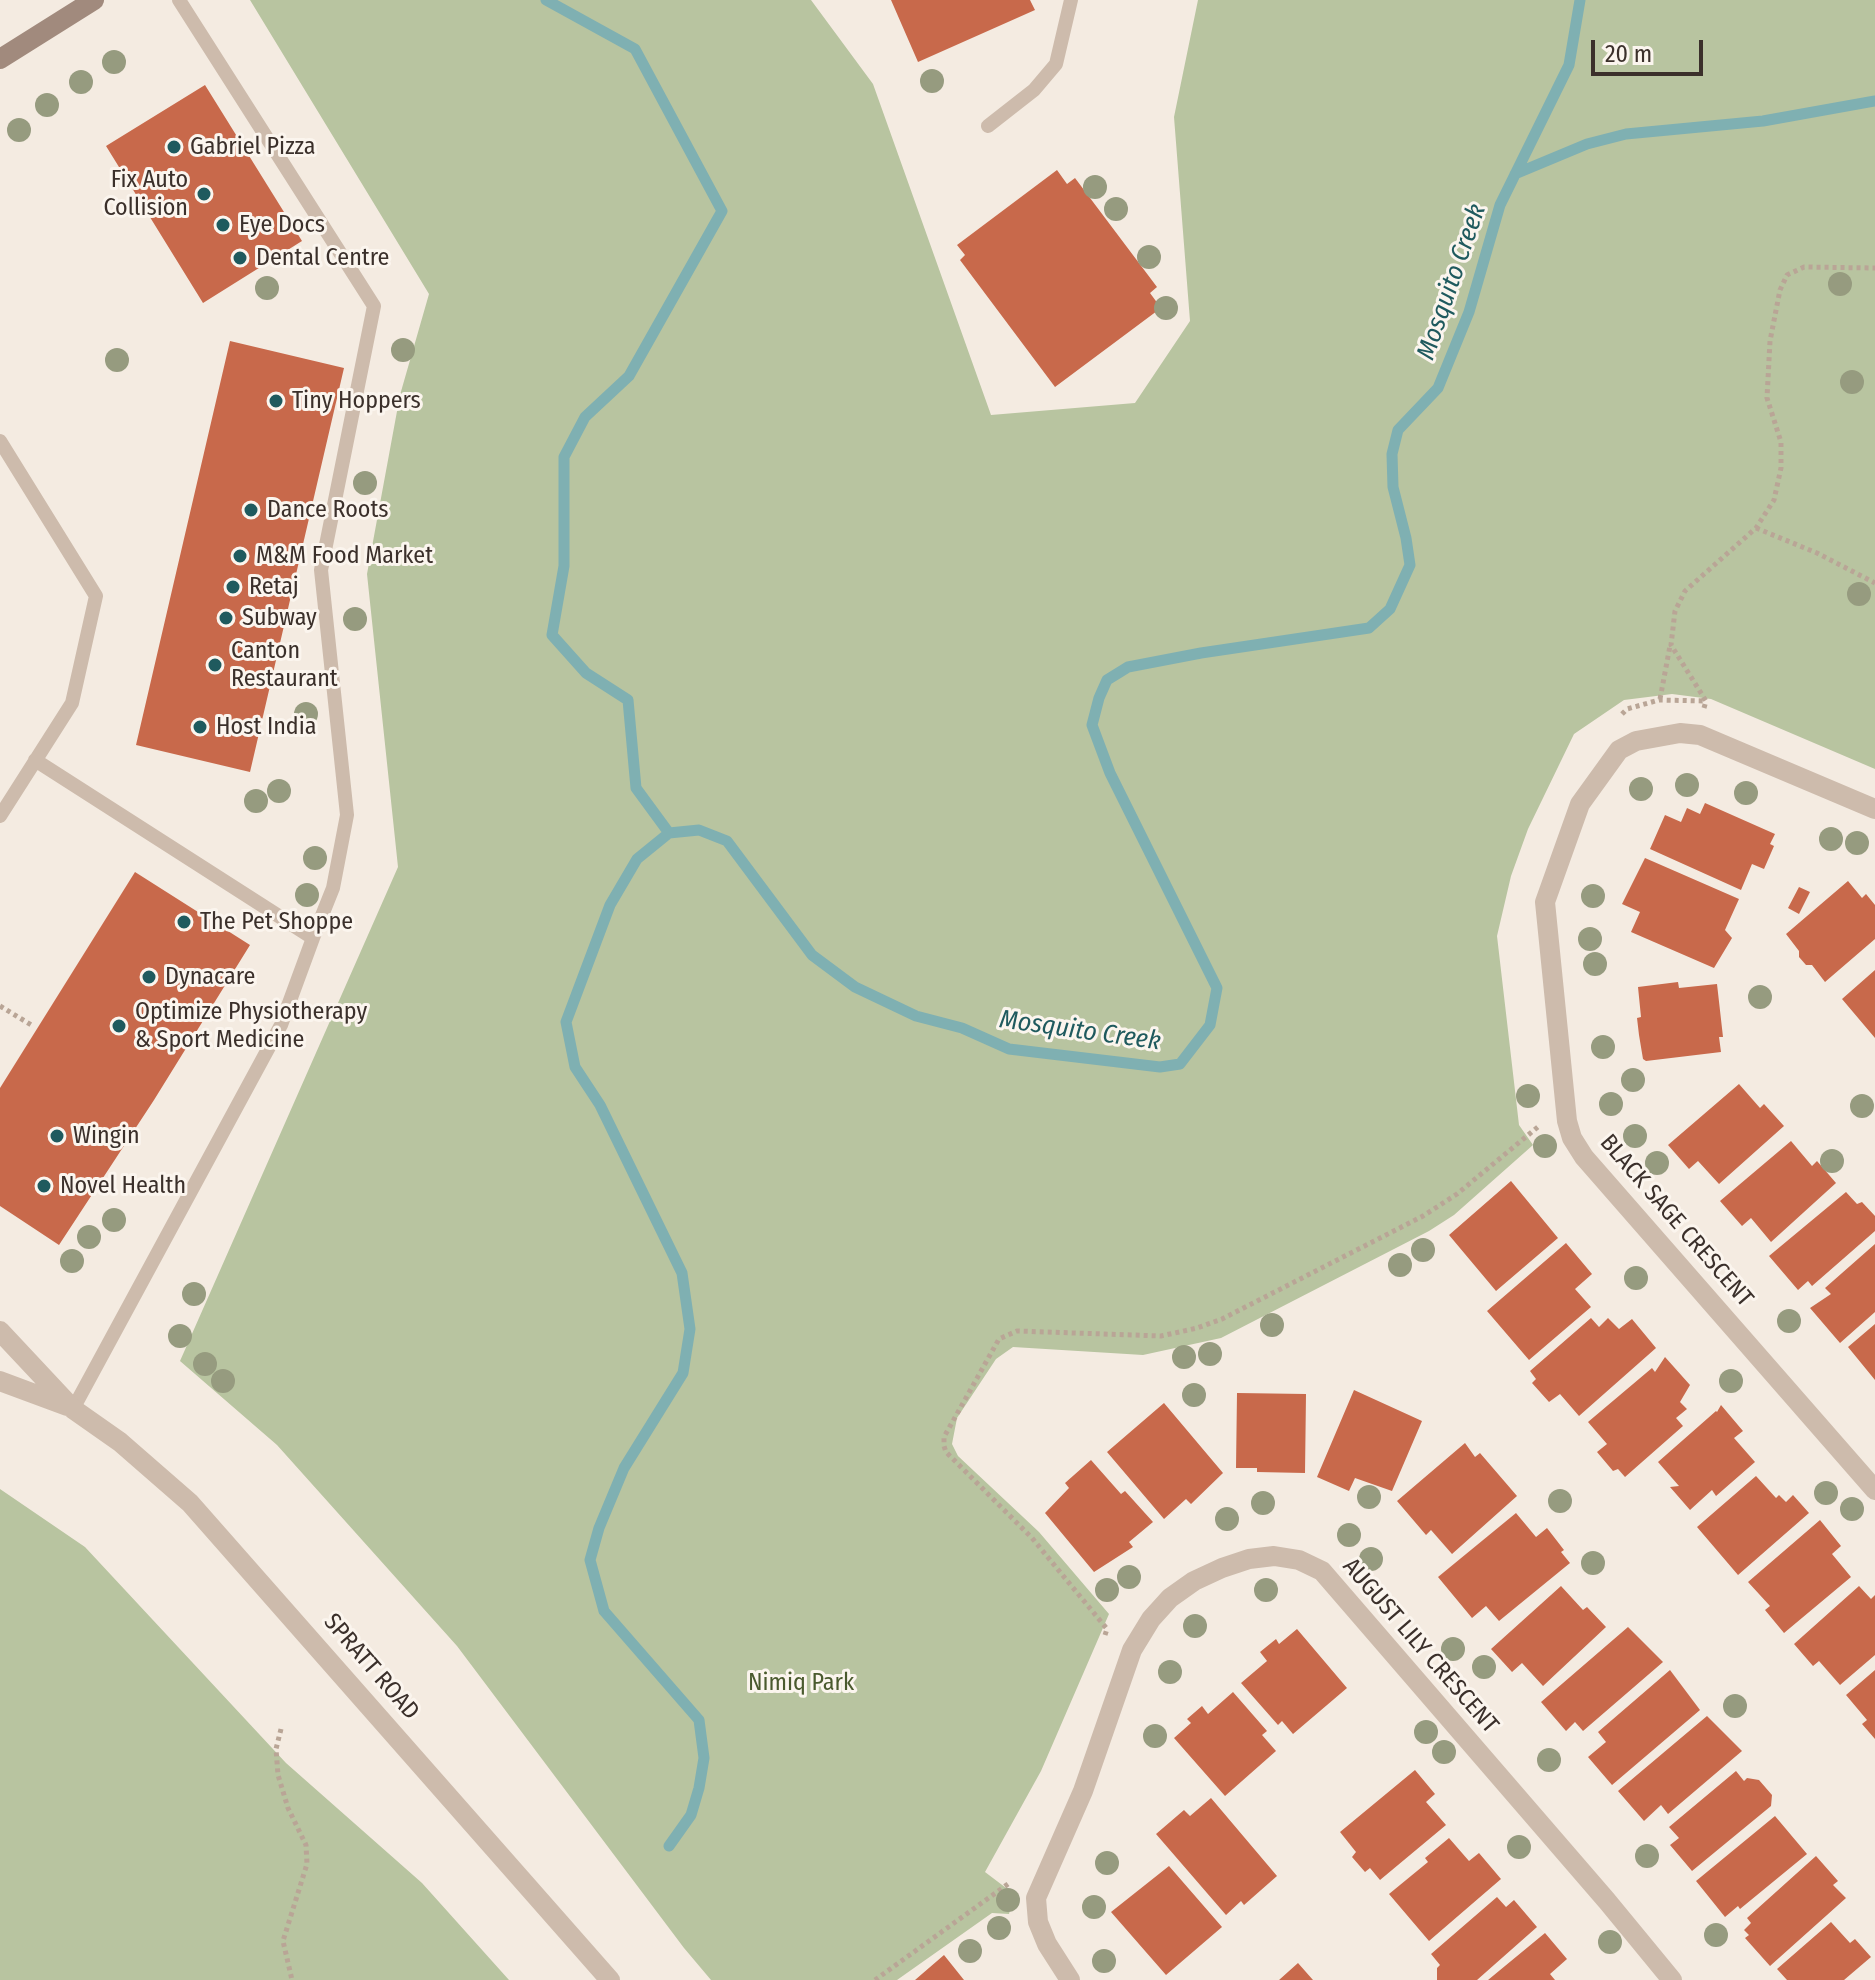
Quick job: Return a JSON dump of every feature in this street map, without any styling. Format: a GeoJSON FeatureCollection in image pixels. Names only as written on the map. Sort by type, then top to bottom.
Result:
{"type":"FeatureCollection","features":[{"type":"Feature","properties":{"kind":"main road"},"geometry":{"type":"LineString","coordinates":[[0,59],[94,0]]}},
{"type":"Feature","properties":{"kind":"street","name":"BLACK SAGE CRESCENT"},"geometry":{"type":"LineString","coordinates":[[1875,809],[1700,735],[1658,735],[1636,741],[1619,750],[1580,804],[1545,902],[1567,1121],[1572,1138],[1584,1157],[1875,1490]]}},
{"type":"Feature","properties":{"kind":"street","name":"SPRATT ROAD"},"geometry":{"type":"LineString","coordinates":[[0,1331],[73,1409],[120,1442],[190,1503],[610,1980]]}},
{"type":"Feature","properties":{"kind":"street","name":"SPRATT ROAD"},"geometry":{"type":"LineString","coordinates":[[0,1381],[73,1409]]}},
{"type":"Feature","properties":{"kind":"street","name":"AUGUST LILY CRESCENT"},"geometry":{"type":"LineString","coordinates":[[1036,1898],[1083,1791],[1132,1650],[1151,1619],[1170,1598],[1194,1581],[1249,1559],[1274,1556],[1299,1560],[1322,1571],[1672,1980]]}},
{"type":"Feature","properties":{"kind":"street"},"geometry":{"type":"LineString","coordinates":[[1036,1898],[1038,1922],[1047,1944],[1070,1980]]}},
{"type":"Feature","properties":{"kind":"lane"},"geometry":{"type":"LineString","coordinates":[[73,1409],[281,1025],[333,888],[347,815],[321,570],[374,306],[179,0]]}},
{"type":"Feature","properties":{"kind":"lane"},"geometry":{"type":"LineString","coordinates":[[988,126],[1034,90],[1056,64],[1071,0]]}},
{"type":"Feature","properties":{"kind":"lane"},"geometry":{"type":"LineString","coordinates":[[0,441],[96,596],[72,703],[0,816]]}},
{"type":"Feature","properties":{"kind":"lane"},"geometry":{"type":"LineString","coordinates":[[35,760],[313,938]]}},
{"type":"Feature","properties":{"kind":"path"},"geometry":{"type":"LineString","coordinates":[[1659,700],[1675,611],[1685,591],[1756,528],[1774,500],[1781,468],[1781,442],[1767,398],[1768,371],[1780,290],[1787,275],[1804,267],[1875,268]]}},
{"type":"Feature","properties":{"kind":"path"},"geometry":{"type":"LineString","coordinates":[[1756,528],[1817,553],[1875,583]]}},
{"type":"Feature","properties":{"kind":"path"},"geometry":{"type":"LineString","coordinates":[[1671,645],[1706,701]]}},
{"type":"Feature","properties":{"kind":"path"},"geometry":{"type":"LineString","coordinates":[[0,1006],[33,1026]]}},
{"type":"Feature","properties":{"kind":"path"},"geometry":{"type":"LineString","coordinates":[[1103,1643],[1107,1629],[1032,1538],[946,1452],[944,1437],[999,1339],[1017,1331],[1161,1336],[1222,1319],[1423,1216],[1457,1194],[1538,1126]]}},
{"type":"Feature","properties":{"kind":"path"},"geometry":{"type":"LineString","coordinates":[[281,1729],[276,1749],[278,1775],[288,1808],[306,1845],[307,1864],[283,1941],[292,1980]]}},
{"type":"Feature","properties":{"kind":"path"},"geometry":{"type":"LineString","coordinates":[[875,1980],[1014,1877]]}},
{"type":"Feature","properties":{"kind":"path"},"geometry":{"type":"LineString","coordinates":[[1008,1884],[1036,1898]]}},
{"type":"Feature","properties":{"kind":"green space","name":"Nimiq Park"},"geometry":{"type":"Polygon","coordinates":[[[250,0],[811,0],[873,84],[991,415],[1135,403],[1190,321],[1174,117],[1198,0],[1875,0],[1875,769],[1711,699],[1672,694],[1624,700],[1574,734],[1528,829],[1511,876],[1497,936],[1519,1125],[1533,1145],[1454,1215],[1429,1231],[1221,1338],[1143,1355],[1013,1347],[996,1359],[957,1418],[952,1444],[958,1456],[1039,1532],[1109,1614],[1041,1771],[985,1872],[1014,1894],[1009,1914],[992,1913],[897,1980],[711,1980],[457,1646],[277,1445],[180,1361],[398,867],[367,574],[400,395],[429,294],[250,0]]]}},
{"type":"Feature","properties":{"kind":"green space"},"geometry":{"type":"Polygon","coordinates":[[[0,1489],[85,1547],[286,1763],[422,1883],[509,1980],[0,1980],[0,1489]]]}},
{"type":"Feature","properties":{"kind":"building"},"geometry":{"type":"Polygon","coordinates":[[[891,0],[1030,0],[1035,10],[918,62],[891,0]]]}},
{"type":"Feature","properties":{"kind":"building"},"geometry":{"type":"Polygon","coordinates":[[[205,85],[302,241],[203,303],[106,146],[205,85]]]}},
{"type":"Feature","properties":{"kind":"building"},"geometry":{"type":"Polygon","coordinates":[[[1057,170],[1067,184],[1075,178],[1157,287],[1150,293],[1161,308],[1055,387],[960,260],[965,255],[957,245],[1057,170]]]}},
{"type":"Feature","properties":{"kind":"building"},"geometry":{"type":"Polygon","coordinates":[[[230,341],[344,368],[250,772],[136,745],[230,341]]]}},
{"type":"Feature","properties":{"kind":"building"},"geometry":{"type":"Polygon","coordinates":[[[1705,803],[1775,834],[1770,844],[1774,846],[1764,869],[1752,864],[1741,890],[1650,849],[1665,815],[1681,822],[1687,808],[1700,814],[1705,803]]]}},
{"type":"Feature","properties":{"kind":"building"},"geometry":{"type":"Polygon","coordinates":[[[1645,858],[1739,899],[1725,930],[1732,938],[1714,968],[1631,932],[1640,912],[1622,904],[1645,858]]]}},
{"type":"Feature","properties":{"kind":"building"},"geometry":{"type":"Polygon","coordinates":[[[135,872],[250,945],[59,1245],[0,1206],[0,1088],[135,872]]]}},
{"type":"Feature","properties":{"kind":"building"},"geometry":{"type":"Polygon","coordinates":[[[1848,881],[1862,898],[1866,894],[1875,905],[1875,939],[1825,982],[1812,965],[1806,965],[1799,957],[1799,951],[1786,934],[1848,881]]]}},
{"type":"Feature","properties":{"kind":"building"},"geometry":{"type":"Polygon","coordinates":[[[1799,887],[1810,892],[1799,914],[1788,908],[1799,887]]]}},
{"type":"Feature","properties":{"kind":"building"},"geometry":{"type":"Polygon","coordinates":[[[1875,970],[1875,1038],[1842,999],[1875,970]]]}},
{"type":"Feature","properties":{"kind":"building"},"geometry":{"type":"Polygon","coordinates":[[[1678,982],[1679,988],[1717,984],[1723,1037],[1719,1037],[1721,1052],[1646,1061],[1643,1059],[1637,1018],[1641,1017],[1638,987],[1678,982]]]}},
{"type":"Feature","properties":{"kind":"building"},"geometry":{"type":"Polygon","coordinates":[[[1739,1084],[1760,1108],[1764,1104],[1784,1126],[1719,1184],[1698,1161],[1689,1169],[1668,1145],[1739,1084]]]}},
{"type":"Feature","properties":{"kind":"building"},"geometry":{"type":"Polygon","coordinates":[[[1791,1141],[1812,1166],[1817,1161],[1836,1183],[1771,1242],[1751,1218],[1742,1226],[1720,1201],[1791,1141]]]}},
{"type":"Feature","properties":{"kind":"building"},"geometry":{"type":"Polygon","coordinates":[[[1511,1181],[1558,1238],[1496,1291],[1449,1235],[1511,1181]]]}},
{"type":"Feature","properties":{"kind":"building"},"geometry":{"type":"Polygon","coordinates":[[[1846,1192],[1857,1204],[1862,1202],[1875,1216],[1875,1231],[1812,1286],[1808,1281],[1798,1290],[1769,1256],[1846,1192]]]}},
{"type":"Feature","properties":{"kind":"building"},"geometry":{"type":"Polygon","coordinates":[[[1566,1243],[1592,1274],[1575,1289],[1591,1307],[1529,1360],[1487,1311],[1566,1243]]]}},
{"type":"Feature","properties":{"kind":"building"},"geometry":{"type":"Polygon","coordinates":[[[1875,1244],[1875,1312],[1840,1343],[1810,1308],[1831,1294],[1825,1288],[1875,1244]]]}},
{"type":"Feature","properties":{"kind":"building"},"geometry":{"type":"Polygon","coordinates":[[[1591,1318],[1599,1327],[1608,1318],[1619,1329],[1632,1319],[1656,1348],[1579,1416],[1560,1394],[1549,1402],[1532,1383],[1536,1379],[1530,1371],[1591,1318]]]}},
{"type":"Feature","properties":{"kind":"building"},"geometry":{"type":"Polygon","coordinates":[[[1875,1324],[1875,1380],[1848,1347],[1875,1324]]]}},
{"type":"Feature","properties":{"kind":"building"},"geometry":{"type":"Polygon","coordinates":[[[1665,1357],[1690,1385],[1680,1402],[1687,1409],[1676,1418],[1683,1426],[1625,1477],[1618,1469],[1613,1471],[1597,1452],[1607,1444],[1588,1422],[1652,1368],[1655,1372],[1665,1357]]]}},
{"type":"Feature","properties":{"kind":"building"},"geometry":{"type":"Polygon","coordinates":[[[1354,1390],[1422,1421],[1392,1491],[1355,1478],[1349,1491],[1317,1477],[1354,1390]]]}},
{"type":"Feature","properties":{"kind":"building"},"geometry":{"type":"Polygon","coordinates":[[[1237,1393],[1306,1394],[1305,1473],[1257,1472],[1257,1468],[1236,1468],[1237,1393]]]}},
{"type":"Feature","properties":{"kind":"building"},"geometry":{"type":"Polygon","coordinates":[[[1164,1403],[1223,1473],[1191,1504],[1186,1499],[1164,1519],[1107,1452],[1164,1403]]]}},
{"type":"Feature","properties":{"kind":"building"},"geometry":{"type":"Polygon","coordinates":[[[1721,1405],[1743,1431],[1734,1438],[1755,1462],[1716,1496],[1712,1490],[1690,1510],[1670,1487],[1679,1486],[1658,1462],[1717,1412],[1721,1405]]]}},
{"type":"Feature","properties":{"kind":"building"},"geometry":{"type":"Polygon","coordinates":[[[1465,1443],[1475,1457],[1480,1453],[1517,1496],[1452,1554],[1431,1530],[1426,1535],[1397,1501],[1465,1443]]]}},
{"type":"Feature","properties":{"kind":"building"},"geometry":{"type":"Polygon","coordinates":[[[1091,1460],[1121,1494],[1125,1491],[1153,1522],[1129,1542],[1133,1547],[1094,1572],[1045,1513],[1069,1488],[1065,1483],[1091,1460]]]}},
{"type":"Feature","properties":{"kind":"building"},"geometry":{"type":"Polygon","coordinates":[[[1756,1476],[1776,1498],[1779,1495],[1786,1502],[1793,1495],[1809,1513],[1738,1575],[1697,1527],[1756,1476]]]}},
{"type":"Feature","properties":{"kind":"building"},"geometry":{"type":"Polygon","coordinates":[[[1516,1513],[1536,1537],[1547,1528],[1570,1563],[1499,1621],[1486,1606],[1472,1618],[1438,1577],[1516,1513]]]}},
{"type":"Feature","properties":{"kind":"building"},"geometry":{"type":"Polygon","coordinates":[[[1820,1520],[1841,1546],[1832,1554],[1851,1577],[1784,1633],[1765,1610],[1770,1606],[1748,1582],[1820,1520]]]}},
{"type":"Feature","properties":{"kind":"building"},"geometry":{"type":"Polygon","coordinates":[[[1561,1586],[1583,1610],[1587,1607],[1606,1627],[1543,1686],[1522,1663],[1512,1672],[1491,1649],[1561,1586]]]}},
{"type":"Feature","properties":{"kind":"building"},"geometry":{"type":"Polygon","coordinates":[[[1859,1586],[1871,1599],[1875,1595],[1875,1655],[1840,1685],[1819,1661],[1813,1666],[1794,1644],[1859,1586]]]}},
{"type":"Feature","properties":{"kind":"building"},"geometry":{"type":"Polygon","coordinates":[[[1628,1627],[1663,1662],[1583,1731],[1575,1722],[1566,1731],[1541,1702],[1628,1627]]]}},
{"type":"Feature","properties":{"kind":"building"},"geometry":{"type":"Polygon","coordinates":[[[1297,1629],[1347,1688],[1293,1734],[1282,1721],[1278,1725],[1241,1683],[1267,1661],[1260,1652],[1276,1639],[1279,1644],[1297,1629]]]}},
{"type":"Feature","properties":{"kind":"building"},"geometry":{"type":"Polygon","coordinates":[[[1670,1670],[1700,1710],[1612,1785],[1588,1757],[1606,1742],[1598,1732],[1670,1670]]]}},
{"type":"Feature","properties":{"kind":"building"},"geometry":{"type":"Polygon","coordinates":[[[1875,1670],[1875,1739],[1862,1724],[1867,1720],[1846,1695],[1875,1670]]]}},
{"type":"Feature","properties":{"kind":"building"},"geometry":{"type":"Polygon","coordinates":[[[1233,1692],[1267,1731],[1262,1735],[1276,1751],[1225,1796],[1174,1738],[1191,1723],[1187,1719],[1202,1706],[1208,1714],[1233,1692]]]}},
{"type":"Feature","properties":{"kind":"building"},"geometry":{"type":"Polygon","coordinates":[[[1707,1716],[1742,1751],[1668,1814],[1661,1805],[1644,1821],[1618,1791],[1707,1716]]]}},
{"type":"Feature","properties":{"kind":"building"},"geometry":{"type":"Polygon","coordinates":[[[1415,1770],[1435,1794],[1426,1802],[1446,1825],[1380,1880],[1370,1868],[1365,1872],[1352,1857],[1356,1852],[1340,1832],[1415,1770]]]}},
{"type":"Feature","properties":{"kind":"building"},"geometry":{"type":"Polygon","coordinates":[[[1736,1771],[1744,1781],[1747,1778],[1759,1780],[1772,1795],[1771,1806],[1692,1871],[1670,1845],[1679,1838],[1669,1827],[1736,1771]]]}},
{"type":"Feature","properties":{"kind":"building"},"geometry":{"type":"Polygon","coordinates":[[[1211,1798],[1277,1876],[1244,1905],[1241,1901],[1226,1915],[1156,1834],[1184,1810],[1190,1816],[1211,1798]]]}},
{"type":"Feature","properties":{"kind":"building"},"geometry":{"type":"Polygon","coordinates":[[[1775,1816],[1807,1854],[1740,1909],[1738,1906],[1725,1917],[1696,1881],[1775,1816]]]}},
{"type":"Feature","properties":{"kind":"building"},"geometry":{"type":"Polygon","coordinates":[[[1449,1838],[1469,1861],[1479,1853],[1501,1879],[1429,1941],[1389,1894],[1428,1862],[1425,1858],[1449,1838]]]}},
{"type":"Feature","properties":{"kind":"building"},"geometry":{"type":"Polygon","coordinates":[[[1816,1856],[1838,1881],[1833,1885],[1846,1898],[1770,1966],[1745,1938],[1749,1935],[1744,1930],[1751,1923],[1747,1918],[1816,1856]]]}},
{"type":"Feature","properties":{"kind":"building"},"geometry":{"type":"Polygon","coordinates":[[[1169,1866],[1222,1927],[1166,1975],[1111,1912],[1169,1866]]]}},
{"type":"Feature","properties":{"kind":"building"},"geometry":{"type":"Polygon","coordinates":[[[1497,1897],[1506,1907],[1514,1900],[1537,1927],[1477,1980],[1437,1980],[1440,1965],[1431,1954],[1497,1897]]]}},
{"type":"Feature","properties":{"kind":"building"},"geometry":{"type":"Polygon","coordinates":[[[1831,1922],[1850,1943],[1855,1939],[1871,1957],[1844,1980],[1787,1980],[1777,1969],[1831,1922]]]}},
{"type":"Feature","properties":{"kind":"building"},"geometry":{"type":"Polygon","coordinates":[[[1545,1933],[1567,1959],[1550,1974],[1555,1980],[1488,1980],[1545,1933]]]}},
{"type":"Feature","properties":{"kind":"building"},"geometry":{"type":"Polygon","coordinates":[[[944,1955],[964,1980],[915,1980],[944,1955]]]}},
{"type":"Feature","properties":{"kind":"building"},"geometry":{"type":"Polygon","coordinates":[[[1298,1963],[1313,1980],[1279,1980],[1298,1963]]]}},
{"type":"Feature","properties":{"kind":"waterway"},"geometry":{"type":"LineString","coordinates":[[546,0],[635,49],[722,211],[629,376],[585,417],[564,457],[564,566],[552,635],[586,673],[628,700],[636,788],[669,833]]}},
{"type":"Feature","properties":{"kind":"waterway","name":"Mosquito Creek"},"geometry":{"type":"LineString","coordinates":[[669,1846],[691,1815],[699,1788],[704,1758],[699,1720],[604,1611],[590,1560],[599,1528],[624,1468],[683,1373],[690,1329],[682,1273],[600,1105],[575,1067],[566,1022],[610,905],[637,859],[669,833],[699,830],[727,841],[812,955],[855,987],[916,1016],[962,1028],[1009,1049],[1160,1067],[1180,1064],[1210,1025],[1217,988],[1110,773],[1092,725],[1099,698],[1107,680],[1128,667],[1369,628],[1390,609],[1410,565],[1393,487],[1392,454],[1398,430],[1438,388],[1469,312],[1500,205],[1569,65],[1580,0]]}},
{"type":"Feature","properties":{"kind":"waterway"},"geometry":{"type":"LineString","coordinates":[[1515,174],[1587,144],[1626,134],[1763,121],[1875,101]]}},
{"type":"Feature","properties":{"kind":"place","name":"Gabriel Pizza"},"geometry":{"type":"Point","coordinates":[174,147]}},
{"type":"Feature","properties":{"kind":"place","name":"Fix Auto Collision"},"geometry":{"type":"Point","coordinates":[204,194]}},
{"type":"Feature","properties":{"kind":"place","name":"Eye Docs"},"geometry":{"type":"Point","coordinates":[223,225]}},
{"type":"Feature","properties":{"kind":"place","name":"Dental Centre"},"geometry":{"type":"Point","coordinates":[240,258]}},
{"type":"Feature","properties":{"kind":"place","name":"Tiny Hoppers"},"geometry":{"type":"Point","coordinates":[276,401]}},
{"type":"Feature","properties":{"kind":"place","name":"Dance Roots"},"geometry":{"type":"Point","coordinates":[251,510]}},
{"type":"Feature","properties":{"kind":"place","name":"M&M Food Market"},"geometry":{"type":"Point","coordinates":[240,556]}},
{"type":"Feature","properties":{"kind":"place","name":"Retaj"},"geometry":{"type":"Point","coordinates":[233,587]}},
{"type":"Feature","properties":{"kind":"place","name":"Subway"},"geometry":{"type":"Point","coordinates":[226,618]}},
{"type":"Feature","properties":{"kind":"place","name":"Canton Restaurant"},"geometry":{"type":"Point","coordinates":[215,665]}},
{"type":"Feature","properties":{"kind":"place","name":"Host India"},"geometry":{"type":"Point","coordinates":[200,727]}},
{"type":"Feature","properties":{"kind":"place","name":"The Pet Shoppe"},"geometry":{"type":"Point","coordinates":[184,922]}},
{"type":"Feature","properties":{"kind":"place","name":"Dynacare"},"geometry":{"type":"Point","coordinates":[149,977]}},
{"type":"Feature","properties":{"kind":"place","name":"Optimize Physiotherapy & Sport Medicine"},"geometry":{"type":"Point","coordinates":[119,1026]}},
{"type":"Feature","properties":{"kind":"place","name":"Wingin"},"geometry":{"type":"Point","coordinates":[57,1136]}},
{"type":"Feature","properties":{"kind":"place","name":"Novel Health"},"geometry":{"type":"Point","coordinates":[44,1186]}}]}
